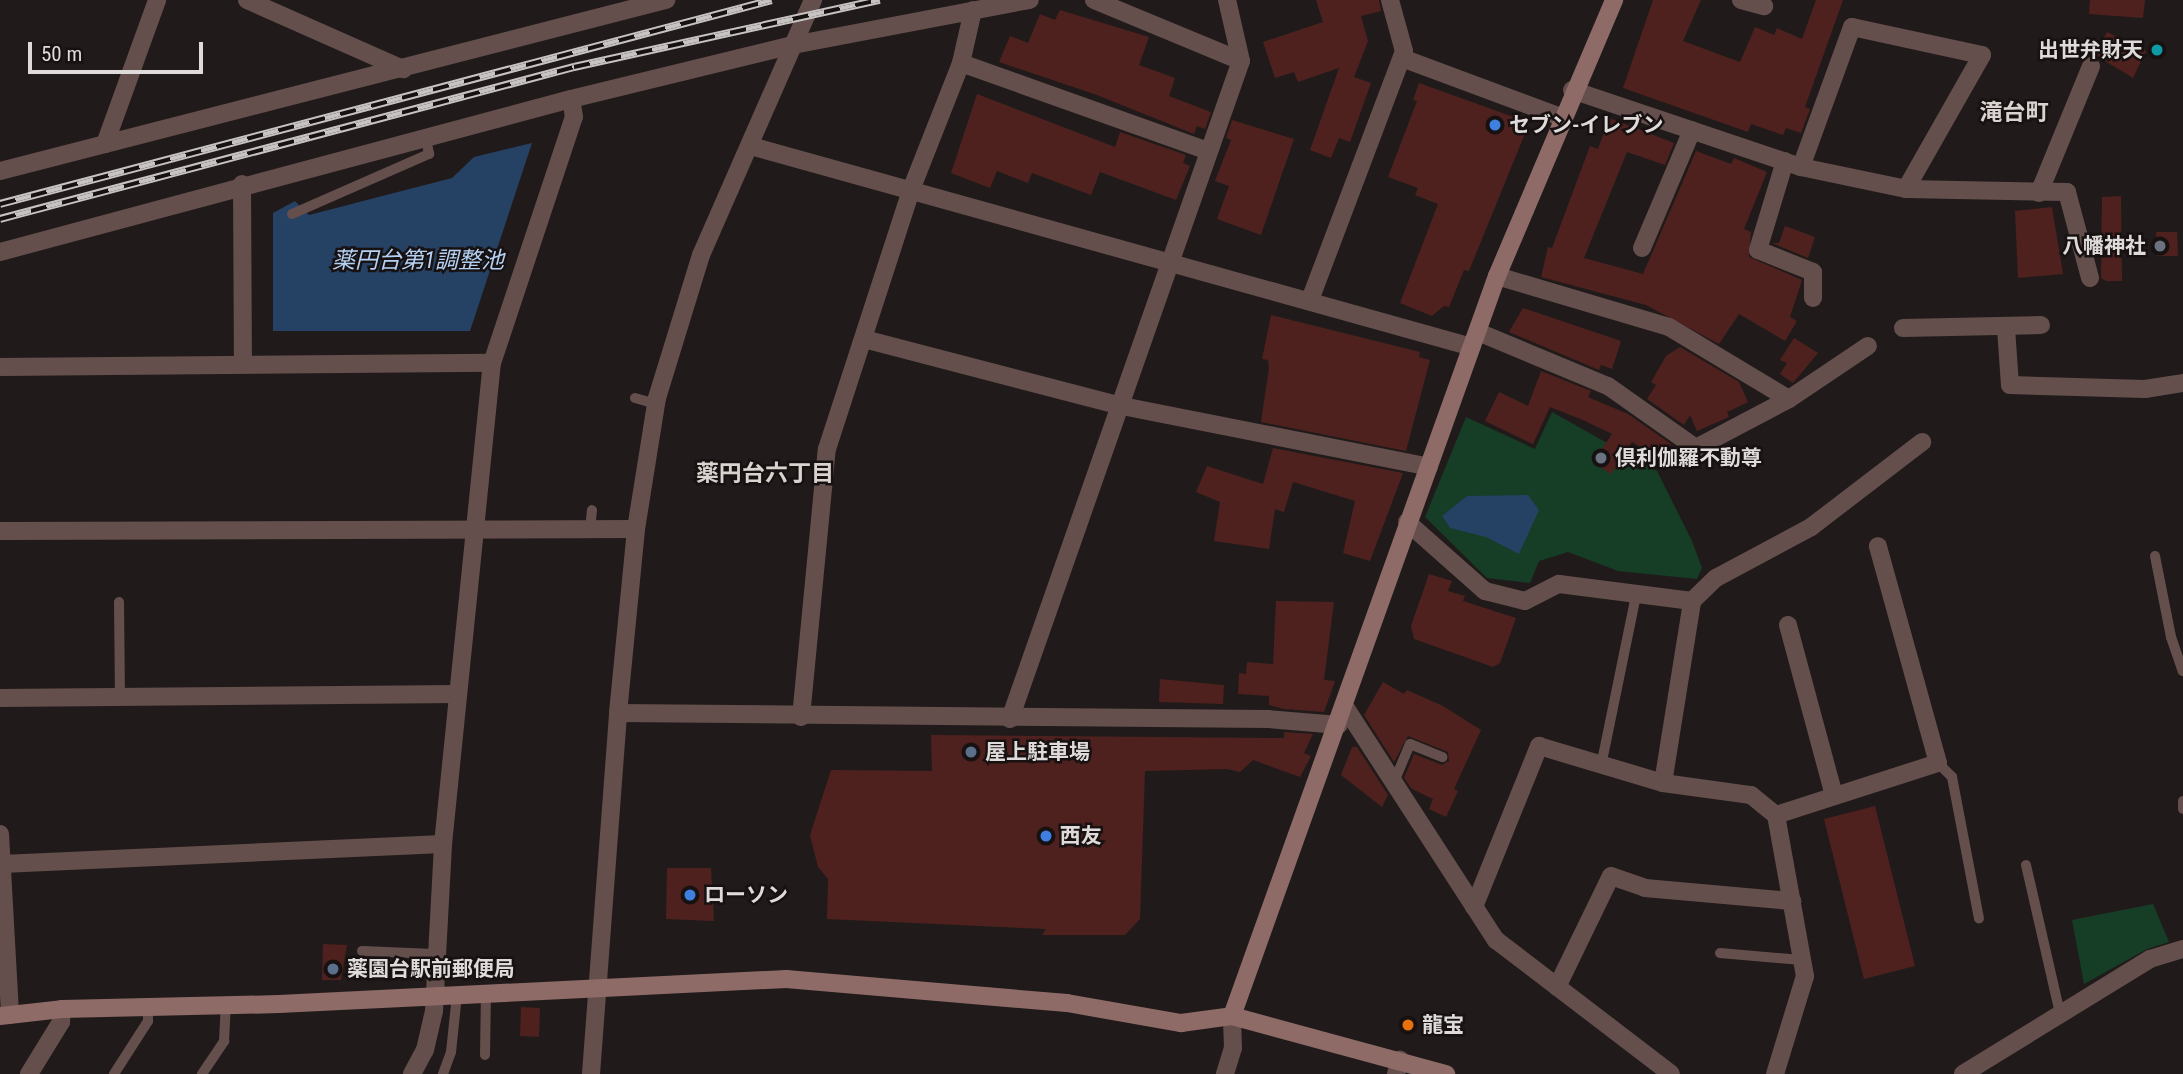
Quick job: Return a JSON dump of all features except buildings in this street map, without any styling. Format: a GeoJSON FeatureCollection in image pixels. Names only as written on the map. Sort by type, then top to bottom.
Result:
{"type":"FeatureCollection","features":[{"type":"Feature","properties":{"kind":"street"},"geometry":{"type":"LineString","coordinates":[[105,144],[157,0]]}},
{"type":"Feature","properties":{"kind":"street"},"geometry":{"type":"LineString","coordinates":[[247,0],[403,69]]}},
{"type":"Feature","properties":{"kind":"street"},"geometry":{"type":"LineString","coordinates":[[591,1074],[595,986],[618,713],[636,528],[656,404],[701,255],[813,0]]}},
{"type":"Feature","properties":{"kind":"street"},"geometry":{"type":"LineString","coordinates":[[0,252],[242,184],[571,99],[793,45],[1030,0]]}},
{"type":"Feature","properties":{"kind":"street"},"geometry":{"type":"LineString","coordinates":[[1094,0],[1241,61]]}},
{"type":"Feature","properties":{"kind":"street"},"geometry":{"type":"LineString","coordinates":[[1010,719],[1168,259],[1241,61],[1227,0]]}},
{"type":"Feature","properties":{"kind":"street"},"geometry":{"type":"LineString","coordinates":[[1310,300],[1402,58],[1390,0]]}},
{"type":"Feature","properties":{"kind":"street"},"geometry":{"type":"LineString","coordinates":[[1225,1074],[1233,1048],[1232,1016],[1339,725],[1407,522],[1497,276],[1572,90],[1614,0]]}},
{"type":"Feature","properties":{"kind":"street"},"geometry":{"type":"LineString","coordinates":[[1741,0],[1764,6]]}},
{"type":"Feature","properties":{"kind":"street"},"geometry":{"type":"LineString","coordinates":[[0,171],[658,1]]}},
{"type":"Feature","properties":{"kind":"street"},"geometry":{"type":"LineString","coordinates":[[800,717],[827,449],[911,190],[961,64],[973,10]]}},
{"type":"Feature","properties":{"kind":"street"},"geometry":{"type":"LineString","coordinates":[[1813,298],[1813,272],[1758,250],[1853,27],[1982,55],[1906,189]]}},
{"type":"Feature","properties":{"kind":"street"},"geometry":{"type":"LineString","coordinates":[[1402,58],[1561,117]]}},
{"type":"Feature","properties":{"kind":"street"},"geometry":{"type":"LineString","coordinates":[[961,64],[1208,150]]}},
{"type":"Feature","properties":{"kind":"street"},"geometry":{"type":"LineString","coordinates":[[2039,193],[2091,66]]}},
{"type":"Feature","properties":{"kind":"street"},"geometry":{"type":"LineString","coordinates":[[1572,90],[1793,164],[1906,189],[2067,192],[2090,278]]}},
{"type":"Feature","properties":{"kind":"street"},"geometry":{"type":"LineString","coordinates":[[412,1074],[425,1050],[434,1011],[431,996],[443,844],[472,529],[492,363],[574,117],[571,99]]}},
{"type":"Feature","properties":{"kind":"street"},"geometry":{"type":"LineString","coordinates":[[1642,248],[1692,130]]}},
{"type":"Feature","properties":{"kind":"street"},"geometry":{"type":"LineString","coordinates":[[751,146],[1310,300],[1475,340],[1629,397],[1696,448],[1789,399],[1868,346]]}},
{"type":"Feature","properties":{"kind":"street"},"geometry":{"type":"LineString","coordinates":[[242,184],[243,364]]}},
{"type":"Feature","properties":{"kind":"street"},"geometry":{"type":"LineString","coordinates":[[1497,276],[1669,327],[1789,399]]}},
{"type":"Feature","properties":{"kind":"street"},"geometry":{"type":"LineString","coordinates":[[1903,328],[2006,328],[2041,325]]}},
{"type":"Feature","properties":{"kind":"street"},"geometry":{"type":"LineString","coordinates":[[2006,328],[2010,385],[2145,389],[2183,383]]}},
{"type":"Feature","properties":{"kind":"street"},"geometry":{"type":"LineString","coordinates":[[864,339],[1117,405],[1429,467]]}},
{"type":"Feature","properties":{"kind":"street"},"geometry":{"type":"LineString","coordinates":[[0,367],[492,363]]}},
{"type":"Feature","properties":{"kind":"street"},"geometry":{"type":"LineString","coordinates":[[1663,783],[1692,601],[1716,578],[1811,527],[1922,442]]}},
{"type":"Feature","properties":{"kind":"street"},"geometry":{"type":"LineString","coordinates":[[1407,522],[1485,590],[1525,601],[1559,584],[1636,596],[1692,601]]}},
{"type":"Feature","properties":{"kind":"street"},"geometry":{"type":"LineString","coordinates":[[0,531],[636,528]]}},
{"type":"Feature","properties":{"kind":"street"},"geometry":{"type":"LineString","coordinates":[[1776,815],[1938,763],[1878,546]]}},
{"type":"Feature","properties":{"kind":"street"},"geometry":{"type":"LineString","coordinates":[[1788,625],[1834,795]]}},
{"type":"Feature","properties":{"kind":"street"},"geometry":{"type":"LineString","coordinates":[[0,698],[458,694]]}},
{"type":"Feature","properties":{"kind":"street"},"geometry":{"type":"LineString","coordinates":[[1345,707],[1496,940],[1671,1074]]}},
{"type":"Feature","properties":{"kind":"street"},"geometry":{"type":"LineString","coordinates":[[618,713],[1010,719],[1268,719],[1339,725]]}},
{"type":"Feature","properties":{"kind":"street"},"geometry":{"type":"LineString","coordinates":[[1474,907],[1539,746],[1663,783],[1751,795],[1776,815],[1805,976],[1775,1074]]}},
{"type":"Feature","properties":{"kind":"street"},"geometry":{"type":"LineString","coordinates":[[0,834],[5,1015],[62,1009],[226,1006],[595,986],[786,979],[1067,1003],[1181,1023],[1232,1016],[1398,1067],[1446,1074]]}},
{"type":"Feature","properties":{"kind":"street"},"geometry":{"type":"LineString","coordinates":[[2,864],[443,844]]}},
{"type":"Feature","properties":{"kind":"street"},"geometry":{"type":"LineString","coordinates":[[1557,987],[1611,876],[1645,888],[1792,901]]}},
{"type":"Feature","properties":{"kind":"street"},"geometry":{"type":"LineString","coordinates":[[1963,1074],[2150,959],[2183,949]]}},
{"type":"Feature","properties":{"kind":"street"},"geometry":{"type":"LineString","coordinates":[[29,1074],[61,1022],[62,1009]]}},
{"type":"Feature","properties":{"kind":"lane"},"geometry":{"type":"LineString","coordinates":[[292,214],[429,154],[426,138]]}},
{"type":"Feature","properties":{"kind":"lane"},"geometry":{"type":"LineString","coordinates":[[635,398],[656,404]]}},
{"type":"Feature","properties":{"kind":"lane"},"geometry":{"type":"LineString","coordinates":[[590,529],[592,510]]}},
{"type":"Feature","properties":{"kind":"lane"},"geometry":{"type":"LineString","coordinates":[[2155,556],[2171,637],[2183,671]]}},
{"type":"Feature","properties":{"kind":"lane"},"geometry":{"type":"LineString","coordinates":[[1601,766],[1636,596]]}},
{"type":"Feature","properties":{"kind":"lane"},"geometry":{"type":"LineString","coordinates":[[120,602],[120,697]]}},
{"type":"Feature","properties":{"kind":"lane"},"geometry":{"type":"LineString","coordinates":[[1394,782],[1410,744],[1442,757]]}},
{"type":"Feature","properties":{"kind":"lane"},"geometry":{"type":"LineString","coordinates":[[1938,763],[1952,777],[1979,918]]}},
{"type":"Feature","properties":{"kind":"lane"},"geometry":{"type":"LineString","coordinates":[[2183,801],[2183,810]]}},
{"type":"Feature","properties":{"kind":"lane"},"geometry":{"type":"LineString","coordinates":[[2026,865],[2060,1013]]}},
{"type":"Feature","properties":{"kind":"lane"},"geometry":{"type":"LineString","coordinates":[[362,951],[434,954]]}},
{"type":"Feature","properties":{"kind":"lane"},"geometry":{"type":"LineString","coordinates":[[1720,953],[1802,960]]}},
{"type":"Feature","properties":{"kind":"lane"},"geometry":{"type":"LineString","coordinates":[[485,1055],[486,993]]}},
{"type":"Feature","properties":{"kind":"lane"},"geometry":{"type":"LineString","coordinates":[[443,1074],[451,1052],[457,995]]}},
{"type":"Feature","properties":{"kind":"lane"},"geometry":{"type":"LineString","coordinates":[[202,1074],[224,1041],[226,1006]]}},
{"type":"Feature","properties":{"kind":"lane"},"geometry":{"type":"LineString","coordinates":[[114,1074],[148,1021],[148,1007]]}},
{"type":"Feature","properties":{"kind":"green space"},"geometry":{"type":"Polygon","coordinates":[[[1552,412],[1657,471],[1692,541],[1702,568],[1697,579],[1618,571],[1568,552],[1539,561],[1530,583],[1487,578],[1425,517],[1466,417],[1535,449],[1552,412]]]}},
{"type":"Feature","properties":{"kind":"green space"},"geometry":{"type":"Polygon","coordinates":[[[2153,904],[2169,942],[2147,949],[2084,984],[2072,920],[2153,904]]]}},
{"type":"Feature","properties":{"kind":"water","name":"薬円台第1調整池"},"geometry":{"type":"Polygon","coordinates":[[[532,143],[470,331],[273,331],[273,213],[295,201],[309,215],[452,178],[474,157],[532,143]]]}},
{"type":"Feature","properties":{"kind":"water"},"geometry":{"type":"Polygon","coordinates":[[[1528,495],[1539,510],[1519,554],[1486,537],[1450,528],[1442,516],[1467,496],[1528,495]]]}},
{"type":"Feature","properties":{"kind":"railway"},"geometry":{"type":"LineString","coordinates":[[0,204],[772,0]]}},
{"type":"Feature","properties":{"kind":"railway"},"geometry":{"type":"LineString","coordinates":[[0,219],[574,67],[880,0]]}},
{"type":"Feature","properties":{"kind":"place","name":"出世弁財天"},"geometry":{"type":"Point","coordinates":[2157,50]}},
{"type":"Feature","properties":{"kind":"place","name":"セブン-イレブン"},"geometry":{"type":"Point","coordinates":[1495,125]}},
{"type":"Feature","properties":{"kind":"place","name":"八幡神社"},"geometry":{"type":"Point","coordinates":[2160,246]}},
{"type":"Feature","properties":{"kind":"place","name":"倶利伽羅不動尊"},"geometry":{"type":"Point","coordinates":[1601,458]}},
{"type":"Feature","properties":{"kind":"place","name":"屋上駐車場"},"geometry":{"type":"Point","coordinates":[971,752]}},
{"type":"Feature","properties":{"kind":"place","name":"西友"},"geometry":{"type":"Point","coordinates":[1046,836]}},
{"type":"Feature","properties":{"kind":"place","name":"ローソン"},"geometry":{"type":"Point","coordinates":[690,895]}},
{"type":"Feature","properties":{"kind":"place","name":"薬園台駅前郵便局"},"geometry":{"type":"Point","coordinates":[333,969]}},
{"type":"Feature","properties":{"kind":"place","name":"龍宝"},"geometry":{"type":"Point","coordinates":[1408,1025]}},
{"type":"Feature","properties":{"kind":"district","name":"滝台町"},"geometry":{"type":"Point","coordinates":[2014,113]}},
{"type":"Feature","properties":{"kind":"district","name":"薬円台六丁目"},"geometry":{"type":"Point","coordinates":[765,474]}}]}
